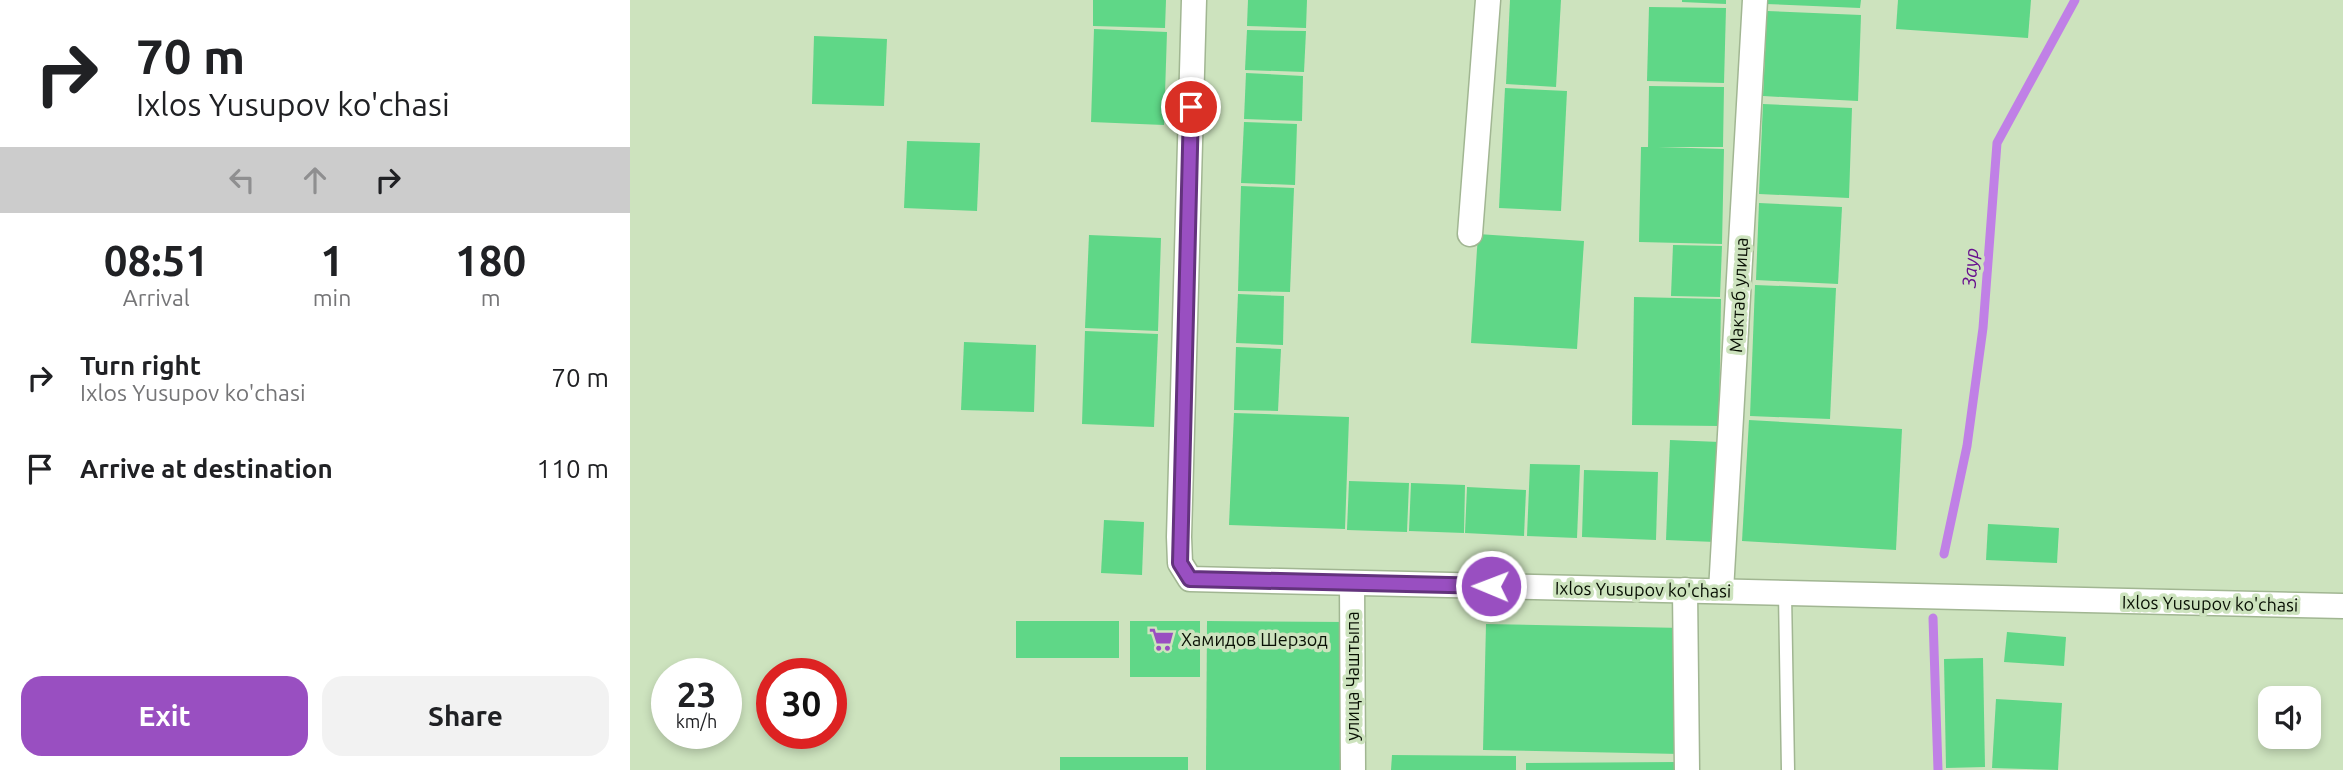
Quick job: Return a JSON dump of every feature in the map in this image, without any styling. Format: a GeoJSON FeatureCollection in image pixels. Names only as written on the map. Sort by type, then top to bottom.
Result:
{"type":"FeatureCollection","features":[{"type":"Feature","properties":{"kind":"street","name":"Ixlos Yusupov ko'chasi"},"geometry":{"type":"LineString","coordinates":[[1194,0],[1180,563],[1190,579],[2343,607]]}},
{"type":"Feature","properties":{"kind":"street"},"geometry":{"type":"LineString","coordinates":[[1470,234],[1488,0]]}},
{"type":"Feature","properties":{"kind":"street","name":"Мактаб улица"},"geometry":{"type":"LineString","coordinates":[[1721,591],[1755,0]]}},
{"type":"Feature","properties":{"kind":"street","name":"улица Чаштыпа"},"geometry":{"type":"LineString","coordinates":[[1352,583],[1353,770]]}},
{"type":"Feature","properties":{"kind":"street"},"geometry":{"type":"LineString","coordinates":[[1685,590],[1686,770]]}},
{"type":"Feature","properties":{"kind":"lane"},"geometry":{"type":"LineString","coordinates":[[1785,593],[1788,770]]}},
{"type":"Feature","properties":{"kind":"building"},"geometry":{"type":"Polygon","coordinates":[[[1093,0],[1166,0],[1165,28],[1093,26],[1093,0]]]}},
{"type":"Feature","properties":{"kind":"building"},"geometry":{"type":"Polygon","coordinates":[[[1248,0],[1307,0],[1306,28],[1247,26],[1248,0]]]}},
{"type":"Feature","properties":{"kind":"building"},"geometry":{"type":"Polygon","coordinates":[[[1510,0],[1561,0],[1556,87],[1506,84],[1510,0]]]}},
{"type":"Feature","properties":{"kind":"building"},"geometry":{"type":"Polygon","coordinates":[[[1726,0],[1726,4],[1682,2],[1726,0]]]}},
{"type":"Feature","properties":{"kind":"building"},"geometry":{"type":"Polygon","coordinates":[[[1766,0],[1861,0],[1860,8],[1766,4],[1766,0]]]}},
{"type":"Feature","properties":{"kind":"building"},"geometry":{"type":"Polygon","coordinates":[[[1898,0],[2031,0],[2028,38],[1896,29],[1898,0]]]}},
{"type":"Feature","properties":{"kind":"building"},"geometry":{"type":"Polygon","coordinates":[[[1649,7],[1726,8],[1724,83],[1647,81],[1649,7]]]}},
{"type":"Feature","properties":{"kind":"building"},"geometry":{"type":"Polygon","coordinates":[[[1767,11],[1861,15],[1858,101],[1763,96],[1767,11]]]}},
{"type":"Feature","properties":{"kind":"building"},"geometry":{"type":"Polygon","coordinates":[[[1094,29],[1167,32],[1164,125],[1091,122],[1094,29]]]}},
{"type":"Feature","properties":{"kind":"building"},"geometry":{"type":"Polygon","coordinates":[[[1247,30],[1306,31],[1304,72],[1245,70],[1247,30]]]}},
{"type":"Feature","properties":{"kind":"building"},"geometry":{"type":"Polygon","coordinates":[[[814,36],[887,39],[884,106],[812,104],[814,36]]]}},
{"type":"Feature","properties":{"kind":"building"},"geometry":{"type":"Polygon","coordinates":[[[1246,73],[1303,76],[1302,121],[1244,119],[1246,73]]]}},
{"type":"Feature","properties":{"kind":"building"},"geometry":{"type":"Polygon","coordinates":[[[1649,86],[1724,87],[1723,147],[1658,147],[1724,149],[1722,244],[1639,242],[1641,147],[1648,147],[1649,86]]]}},
{"type":"Feature","properties":{"kind":"building"},"geometry":{"type":"Polygon","coordinates":[[[1505,88],[1567,91],[1561,211],[1499,208],[1505,88]]]}},
{"type":"Feature","properties":{"kind":"building"},"geometry":{"type":"Polygon","coordinates":[[[1763,104],[1852,108],[1849,198],[1759,194],[1763,104]]]}},
{"type":"Feature","properties":{"kind":"building"},"geometry":{"type":"Polygon","coordinates":[[[1244,122],[1297,124],[1295,185],[1241,183],[1244,122]]]}},
{"type":"Feature","properties":{"kind":"building"},"geometry":{"type":"Polygon","coordinates":[[[907,141],[980,143],[977,211],[904,208],[907,141]]]}},
{"type":"Feature","properties":{"kind":"building"},"geometry":{"type":"Polygon","coordinates":[[[1241,186],[1294,188],[1290,292],[1238,291],[1241,186]]]}},
{"type":"Feature","properties":{"kind":"building"},"geometry":{"type":"Polygon","coordinates":[[[1759,203],[1842,207],[1838,284],[1756,280],[1759,203]]]}},
{"type":"Feature","properties":{"kind":"building"},"geometry":{"type":"Polygon","coordinates":[[[1478,234],[1584,241],[1577,349],[1471,343],[1478,234]]]}},
{"type":"Feature","properties":{"kind":"building"},"geometry":{"type":"Polygon","coordinates":[[[1089,235],[1161,238],[1158,331],[1085,328],[1089,235]]]}},
{"type":"Feature","properties":{"kind":"building"},"geometry":{"type":"Polygon","coordinates":[[[1673,245],[1722,246],[1720,297],[1671,296],[1673,245]]]}},
{"type":"Feature","properties":{"kind":"building"},"geometry":{"type":"Polygon","coordinates":[[[1755,285],[1836,288],[1830,419],[1750,416],[1755,285]]]}},
{"type":"Feature","properties":{"kind":"building"},"geometry":{"type":"Polygon","coordinates":[[[1238,294],[1284,296],[1283,345],[1236,343],[1238,294]]]}},
{"type":"Feature","properties":{"kind":"building"},"geometry":{"type":"Polygon","coordinates":[[[1634,297],[1721,299],[1719,426],[1632,425],[1634,297]]]}},
{"type":"Feature","properties":{"kind":"building"},"geometry":{"type":"Polygon","coordinates":[[[1085,331],[1158,334],[1154,427],[1082,424],[1085,331]]]}},
{"type":"Feature","properties":{"kind":"building"},"geometry":{"type":"Polygon","coordinates":[[[964,342],[1036,345],[1034,412],[961,410],[964,342]]]}},
{"type":"Feature","properties":{"kind":"building"},"geometry":{"type":"Polygon","coordinates":[[[1236,347],[1281,349],[1278,411],[1234,410],[1236,347]]]}},
{"type":"Feature","properties":{"kind":"building"},"geometry":{"type":"Polygon","coordinates":[[[1234,413],[1349,417],[1345,529],[1229,525],[1234,413]]]}},
{"type":"Feature","properties":{"kind":"building"},"geometry":{"type":"Polygon","coordinates":[[[1749,420],[1902,429],[1896,550],[1742,541],[1749,420]]]}},
{"type":"Feature","properties":{"kind":"building"},"geometry":{"type":"Polygon","coordinates":[[[1670,440],[1720,442],[1715,542],[1666,540],[1670,440]]]}},
{"type":"Feature","properties":{"kind":"building"},"geometry":{"type":"Polygon","coordinates":[[[1530,464],[1580,465],[1577,538],[1527,536],[1530,464]]]}},
{"type":"Feature","properties":{"kind":"building"},"geometry":{"type":"Polygon","coordinates":[[[1584,470],[1658,472],[1656,540],[1582,537],[1584,470]]]}},
{"type":"Feature","properties":{"kind":"building"},"geometry":{"type":"Polygon","coordinates":[[[1349,481],[1409,483],[1407,532],[1347,530],[1349,481]]]}},
{"type":"Feature","properties":{"kind":"building"},"geometry":{"type":"Polygon","coordinates":[[[1411,483],[1465,485],[1464,533],[1409,531],[1411,483]]]}},
{"type":"Feature","properties":{"kind":"building"},"geometry":{"type":"Polygon","coordinates":[[[1467,487],[1526,490],[1524,536],[1465,533],[1467,487]]]}},
{"type":"Feature","properties":{"kind":"building"},"geometry":{"type":"Polygon","coordinates":[[[1104,520],[1144,522],[1142,575],[1101,573],[1104,520]]]}},
{"type":"Feature","properties":{"kind":"building"},"geometry":{"type":"Polygon","coordinates":[[[1988,524],[2059,528],[2057,563],[1986,560],[1988,524]]]}},
{"type":"Feature","properties":{"kind":"building"},"geometry":{"type":"Polygon","coordinates":[[[1016,621],[1119,621],[1119,658],[1016,658],[1016,621]]]}},
{"type":"Feature","properties":{"kind":"building"},"geometry":{"type":"Polygon","coordinates":[[[1130,621],[1200,621],[1200,677],[1130,677],[1130,621]]]}},
{"type":"Feature","properties":{"kind":"building"},"geometry":{"type":"Polygon","coordinates":[[[1207,621],[1346,622],[1344,770],[1206,770],[1207,621]]]}},
{"type":"Feature","properties":{"kind":"building"},"geometry":{"type":"Polygon","coordinates":[[[1486,624],[1683,628],[1680,754],[1483,750],[1486,624]]]}},
{"type":"Feature","properties":{"kind":"building"},"geometry":{"type":"Polygon","coordinates":[[[2007,632],[2066,637],[2064,666],[2004,662],[2007,632]]]}},
{"type":"Feature","properties":{"kind":"building"},"geometry":{"type":"Polygon","coordinates":[[[1983,658],[1985,767],[1946,768],[1944,659],[1983,658]]]}},
{"type":"Feature","properties":{"kind":"building"},"geometry":{"type":"Polygon","coordinates":[[[1996,699],[2062,703],[2058,770],[1992,768],[1996,699]]]}},
{"type":"Feature","properties":{"kind":"building"},"geometry":{"type":"Polygon","coordinates":[[[1392,755],[1516,756],[1516,770],[1391,770],[1392,755]]]}},
{"type":"Feature","properties":{"kind":"building"},"geometry":{"type":"Polygon","coordinates":[[[1060,757],[1188,757],[1188,770],[1060,770],[1060,757]]]}},
{"type":"Feature","properties":{"kind":"building"},"geometry":{"type":"Polygon","coordinates":[[[1678,762],[1678,770],[1526,770],[1526,763],[1678,762]]]}},
{"type":"Feature","properties":{"kind":"waterway","name":"Заур"},"geometry":{"type":"LineString","coordinates":[[1944,554],[1967,446],[1983,328],[1997,143],[2075,0]]}},
{"type":"Feature","properties":{"kind":"waterway","name":"Заур"},"geometry":{"type":"LineString","coordinates":[[1933,618],[1938,770]]}},
{"type":"Feature","properties":{"kind":"place","name":"Хамидов Шерзод"},"geometry":{"type":"Point","coordinates":[1161,639]}},
{"type":"Feature","properties":{"kind":"route"},"geometry":{"type":"LineString","coordinates":[[1191,107],[1179,537],[1180,563],[1190,579],[1491,586]]}}]}
